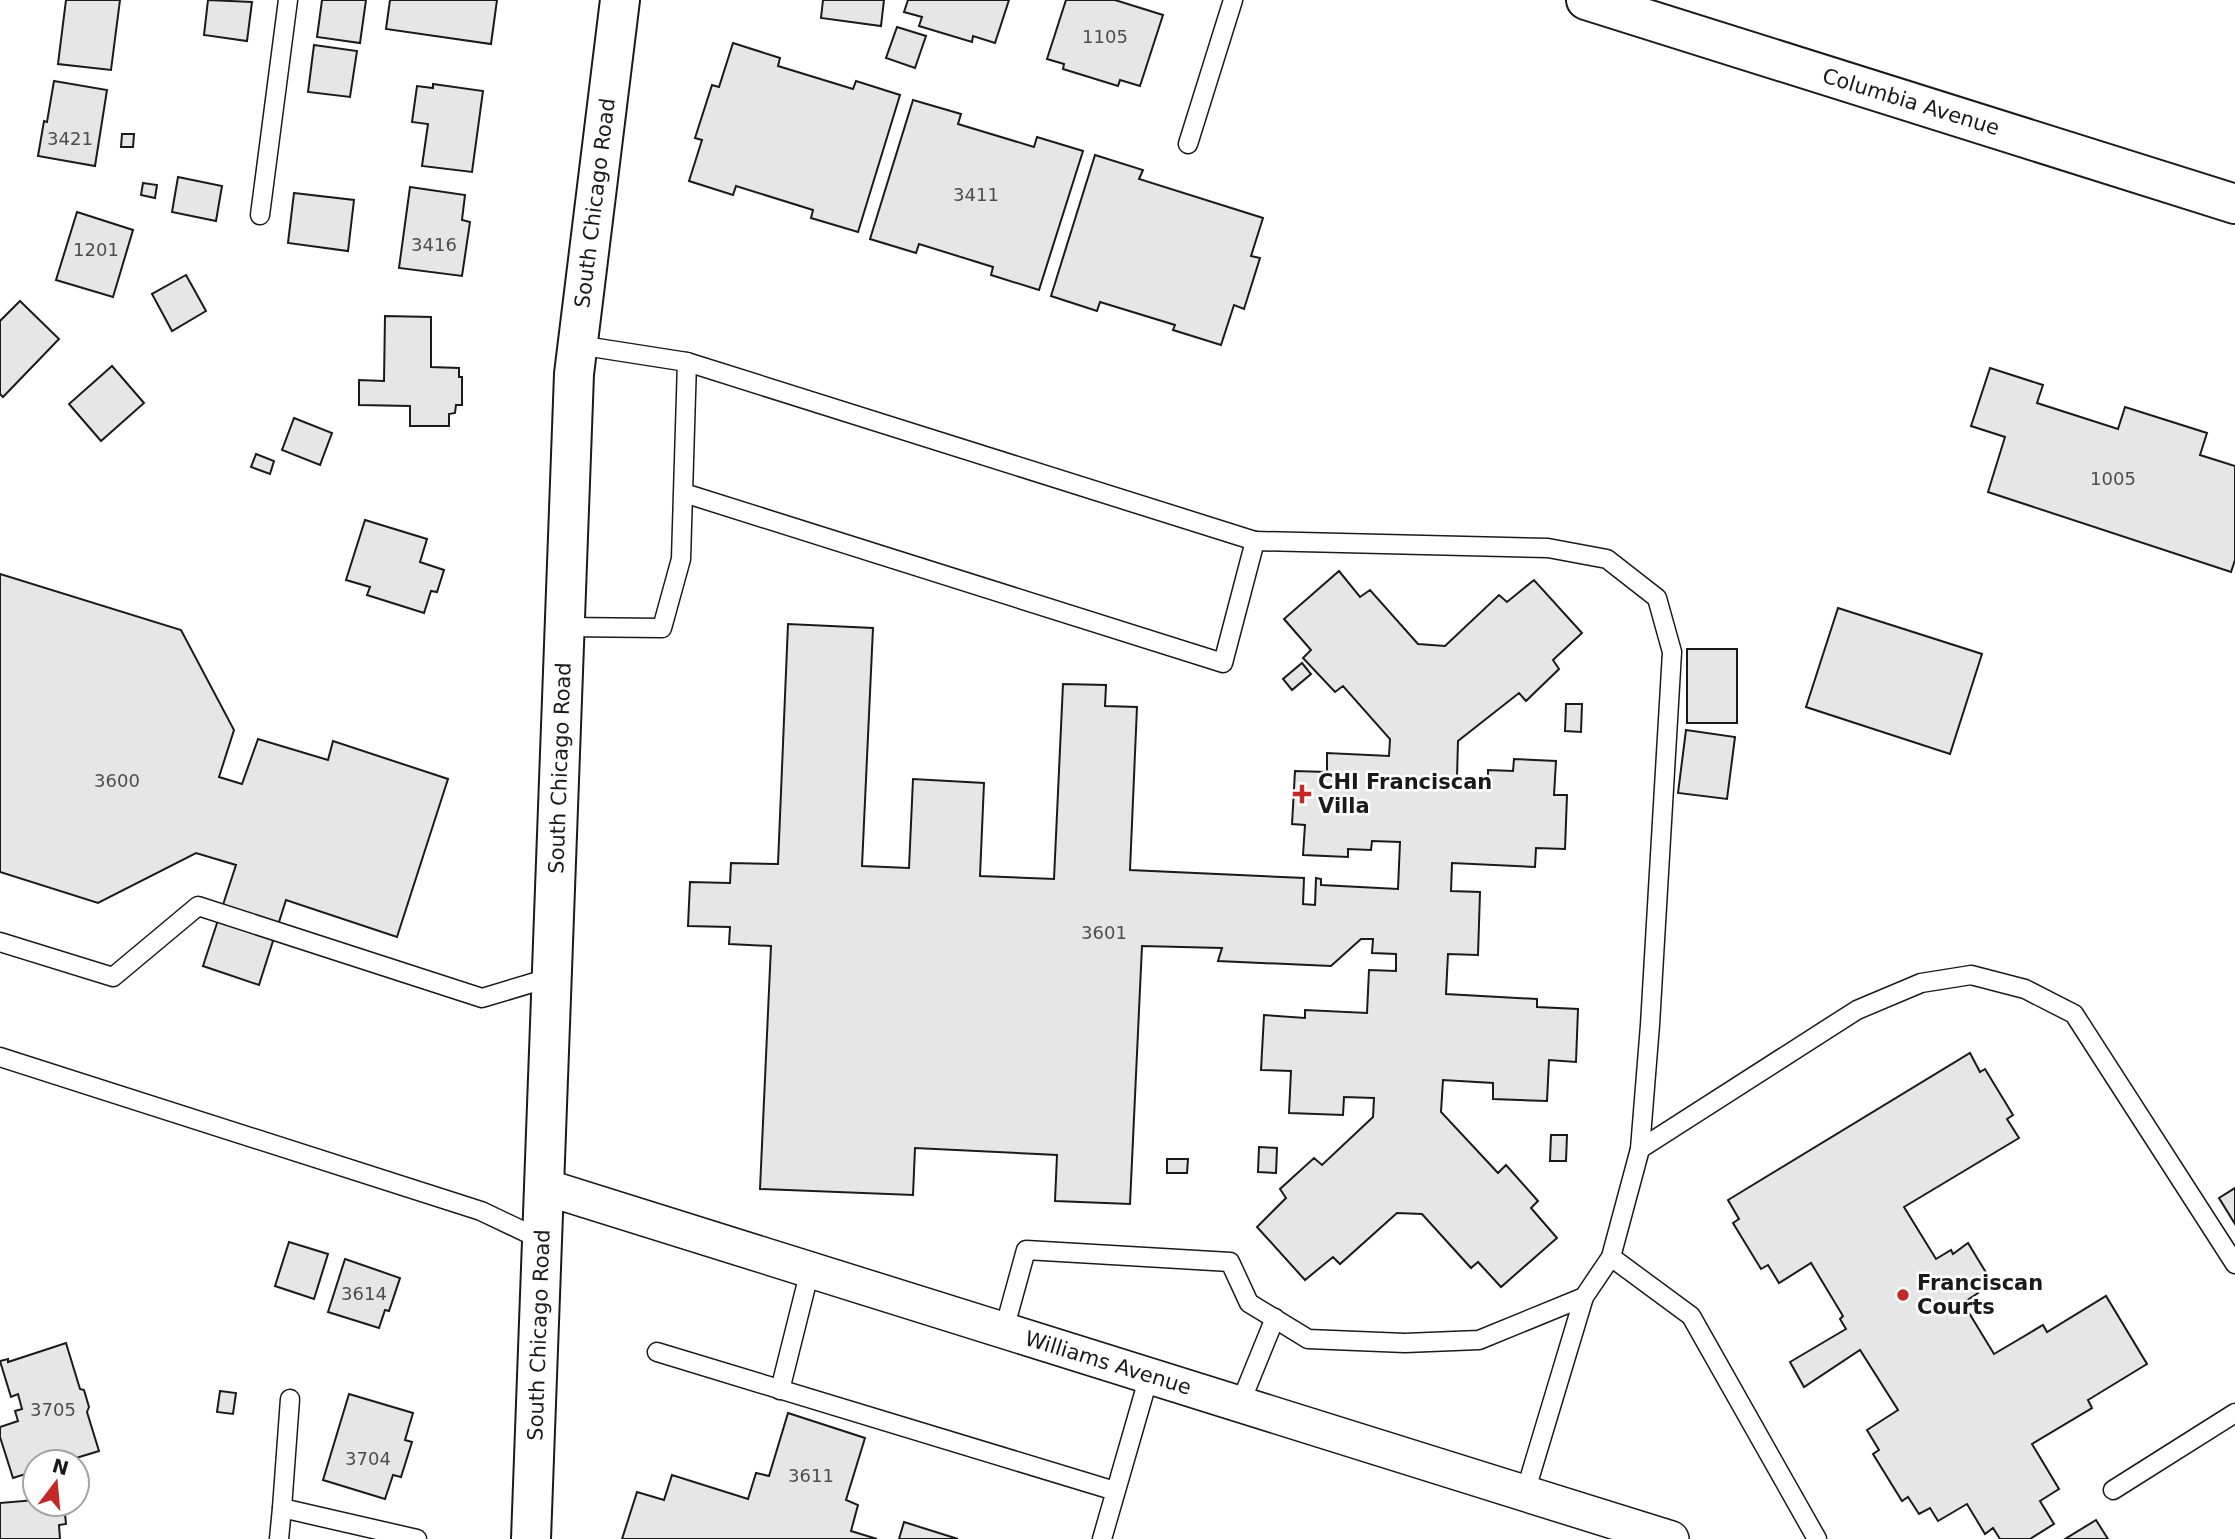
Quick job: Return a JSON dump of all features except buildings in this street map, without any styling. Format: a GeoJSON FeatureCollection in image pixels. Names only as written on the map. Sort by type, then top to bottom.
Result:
{"type":"FeatureCollection","features":[{"type":"Feature","properties":{"kind":"main road","name":"South Chicago Road"},"geometry":{"type":"LineString","coordinates":[[531,1539],[574,374],[620,0]]}},
{"type":"Feature","properties":{"kind":"main road","name":"Columbia Avenue"},"geometry":{"type":"LineString","coordinates":[[1586,0],[2235,204]]}},
{"type":"Feature","properties":{"kind":"street","name":"Williams Avenue"},"geometry":{"type":"LineString","coordinates":[[545,1187],[1671,1539]]}},
{"type":"Feature","properties":{"kind":"lane"},"geometry":{"type":"LineString","coordinates":[[260,215],[288,0]]}},
{"type":"Feature","properties":{"kind":"lane"},"geometry":{"type":"LineString","coordinates":[[1188,144],[1233,0]]}},
{"type":"Feature","properties":{"kind":"lane"},"geometry":{"type":"LineString","coordinates":[[578,345],[687,362],[1255,541],[1548,548],[1607,559],[1657,598],[1672,652],[1640,1149],[1611,1257],[1584,1297],[1525,1493]]}},
{"type":"Feature","properties":{"kind":"lane"},"geometry":{"type":"LineString","coordinates":[[565,627],[662,628],[681,559],[687,362]]}},
{"type":"Feature","properties":{"kind":"lane"},"geometry":{"type":"LineString","coordinates":[[684,493],[1223,663],[1255,541]]}},
{"type":"Feature","properties":{"kind":"lane"},"geometry":{"type":"LineString","coordinates":[[0,942],[113,977],[198,906],[482,998],[552,977]]}},
{"type":"Feature","properties":{"kind":"lane"},"geometry":{"type":"LineString","coordinates":[[1640,1149],[1857,1010],[1921,983],[1971,975],[2025,989],[2074,1014],[2235,1264]]}},
{"type":"Feature","properties":{"kind":"lane"},"geometry":{"type":"LineString","coordinates":[[0,1057],[481,1210],[542,1240]]}},
{"type":"Feature","properties":{"kind":"lane"},"geometry":{"type":"LineString","coordinates":[[1004,1330],[1026,1250],[1230,1262],[1249,1303],[1308,1339],[1405,1343],[1479,1340],[1584,1297]]}},
{"type":"Feature","properties":{"kind":"lane"},"geometry":{"type":"LineString","coordinates":[[1611,1257],[1691,1316],[1817,1539]]}},
{"type":"Feature","properties":{"kind":"lane"},"geometry":{"type":"LineString","coordinates":[[780,1390],[810,1270]]}},
{"type":"Feature","properties":{"kind":"lane"},"geometry":{"type":"LineString","coordinates":[[1240,1404],[1275,1318]]}},
{"type":"Feature","properties":{"kind":"lane"},"geometry":{"type":"LineString","coordinates":[[657,1352],[1115,1491]]}},
{"type":"Feature","properties":{"kind":"lane"},"geometry":{"type":"LineString","coordinates":[[1101,1539],[1149,1376]]}},
{"type":"Feature","properties":{"kind":"lane"},"geometry":{"type":"LineString","coordinates":[[279,1539],[290,1399]]}},
{"type":"Feature","properties":{"kind":"lane"},"geometry":{"type":"LineString","coordinates":[[2113,1490],[2235,1413]]}},
{"type":"Feature","properties":{"kind":"lane"},"geometry":{"type":"LineString","coordinates":[[282,1508],[417,1539]]}},
{"type":"Feature","properties":{"kind":"place","name":"CHI Franciscan Villa"},"geometry":{"type":"Point","coordinates":[1302,794]}},
{"type":"Feature","properties":{"kind":"place","name":"Franciscan Courts"},"geometry":{"type":"Point","coordinates":[1903,1295]}}]}
